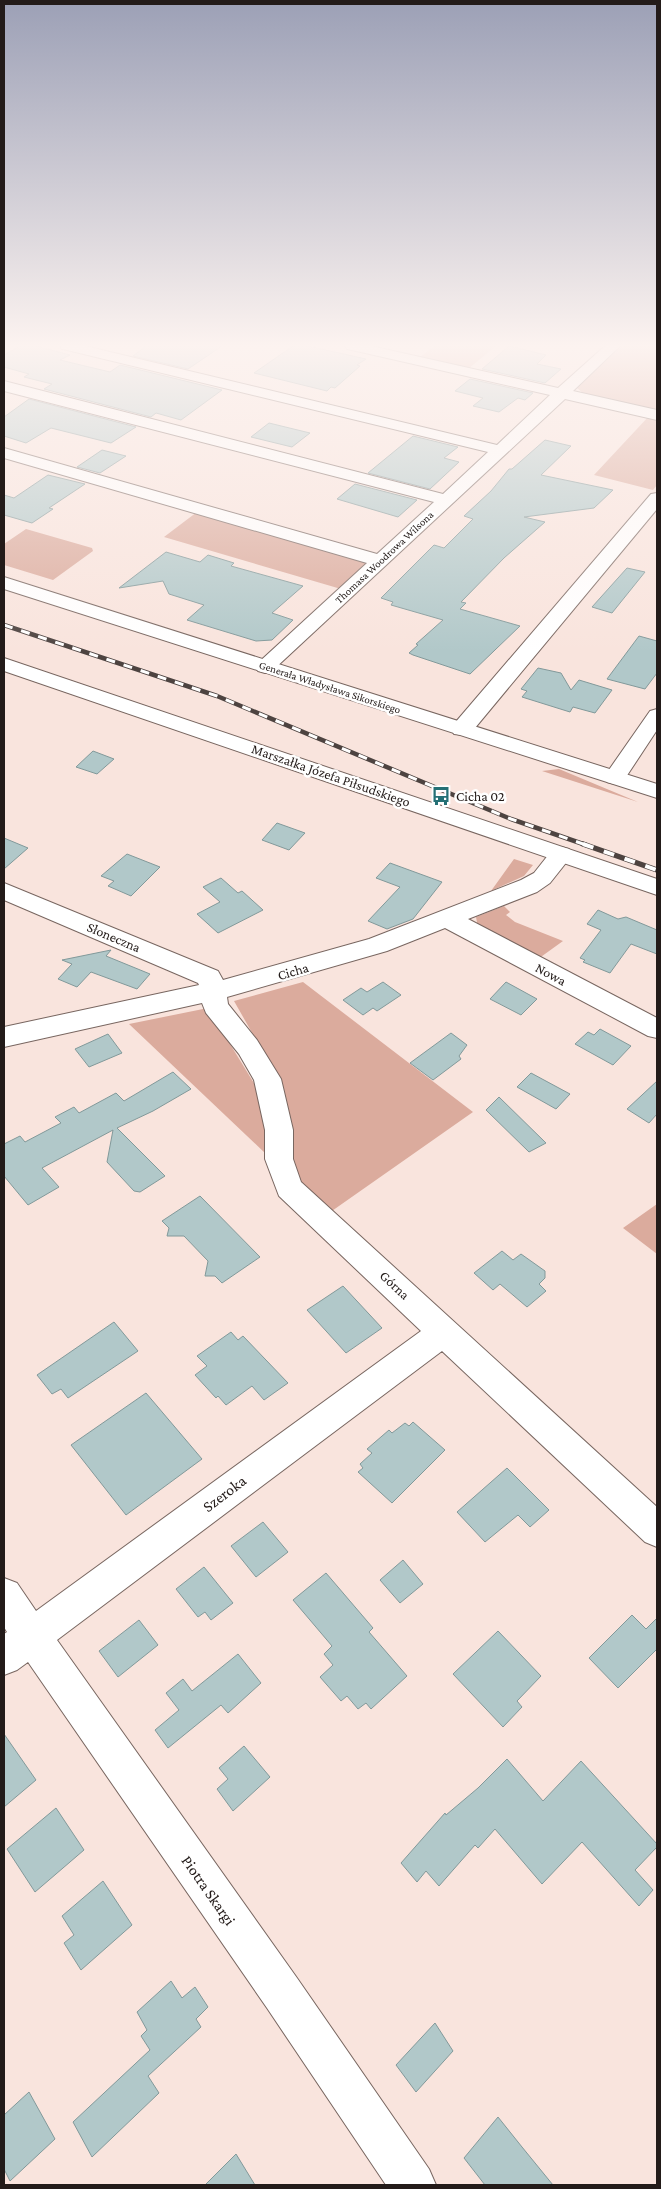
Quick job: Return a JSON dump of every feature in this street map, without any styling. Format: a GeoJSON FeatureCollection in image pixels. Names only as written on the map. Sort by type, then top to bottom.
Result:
{"type":"FeatureCollection","features":[{"type":"Feature","properties":{"kind":"street"},"geometry":{"type":"LineString","coordinates":[[245,448],[446,500]]}},
{"type":"Feature","properties":{"kind":"street"},"geometry":{"type":"LineString","coordinates":[[491,448],[499,450]]}},
{"type":"Feature","properties":{"kind":"street","name":"Thomasa Woodrowa Wilsona"},"geometry":{"type":"LineString","coordinates":[[265,667],[499,450]]}},
{"type":"Feature","properties":{"kind":"street"},"geometry":{"type":"LineString","coordinates":[[4,453],[380,561]]}},
{"type":"Feature","properties":{"kind":"street"},"geometry":{"type":"LineString","coordinates":[[462,729],[657,498]]}},
{"type":"Feature","properties":{"kind":"street","name":"Generała Władysława Sikorskiego"},"geometry":{"type":"LineString","coordinates":[[4,582],[657,791]]}},
{"type":"Feature","properties":{"kind":"street","name":"Marszałka Józefa Piłsudskiego"},"geometry":{"type":"LineString","coordinates":[[4,664],[657,887]]}},
{"type":"Feature","properties":{"kind":"street"},"geometry":{"type":"LineString","coordinates":[[615,777],[657,715]]}},
{"type":"Feature","properties":{"kind":"street","name":"Cicha"},"geometry":{"type":"LineString","coordinates":[[4,1037],[213,992],[343,956],[529,886],[542,878],[560,854]]}},
{"type":"Feature","properties":{"kind":"street","name":"Słoneczna"},"geometry":{"type":"LineString","coordinates":[[4,891],[206,974],[212,982],[213,992]]}},
{"type":"Feature","properties":{"kind":"street","name":"Nowa"},"geometry":{"type":"LineString","coordinates":[[446,918],[657,1029]]}},
{"type":"Feature","properties":{"kind":"street","name":"Górna"},"geometry":{"type":"LineString","coordinates":[[213,992],[216,1006],[248,1047],[267,1079],[279,1130],[279,1159],[289,1188],[657,1530]]}},
{"type":"Feature","properties":{"kind":"street","name":"Szeroka"},"geometry":{"type":"LineString","coordinates":[[18,1647],[237,1483],[445,1331]]}},
{"type":"Feature","properties":{"kind":"street","name":"Piotra Skargi"},"geometry":{"type":"LineString","coordinates":[[4,1596],[18,1647],[282,1993],[413,2185]]}},
{"type":"Feature","properties":{"kind":"shaded area"},"geometry":{"type":"Polygon","coordinates":[[[619,448],[657,448],[657,485],[653,490],[594,475],[619,448]]]}},
{"type":"Feature","properties":{"kind":"shaded area"},"geometry":{"type":"Polygon","coordinates":[[[197,512],[372,561],[341,589],[164,537],[197,512]]]}},
{"type":"Feature","properties":{"kind":"shaded area"},"geometry":{"type":"Polygon","coordinates":[[[26,529],[92,548],[93,551],[53,580],[4,565],[4,544],[26,529]]]}},
{"type":"Feature","properties":{"kind":"shaded area"},"geometry":{"type":"Polygon","coordinates":[[[559,769],[638,802],[542,771],[559,769]]]}},
{"type":"Feature","properties":{"kind":"shaded area"},"geometry":{"type":"Polygon","coordinates":[[[514,859],[533,865],[524,876],[491,891],[514,859]]]}},
{"type":"Feature","properties":{"kind":"shaded area"},"geometry":{"type":"Polygon","coordinates":[[[504,906],[510,912],[506,915],[515,922],[563,941],[538,959],[478,928],[476,917],[504,906]]]}},
{"type":"Feature","properties":{"kind":"shaded area"},"geometry":{"type":"Polygon","coordinates":[[[303,982],[473,1112],[329,1213],[292,1178],[259,1045],[234,1001],[303,982]]]}},
{"type":"Feature","properties":{"kind":"shaded area"},"geometry":{"type":"Polygon","coordinates":[[[208,1008],[263,1098],[269,1129],[266,1154],[129,1024],[208,1008]]]}},
{"type":"Feature","properties":{"kind":"shaded area"},"geometry":{"type":"Polygon","coordinates":[[[657,1204],[657,1254],[623,1228],[657,1204]]]}},
{"type":"Feature","properties":{"kind":"building"},"geometry":{"type":"Polygon","coordinates":[[[398,448],[457,448],[444,458],[459,462],[430,489],[368,473],[398,448]]]}},
{"type":"Feature","properties":{"kind":"building"},"geometry":{"type":"Polygon","coordinates":[[[536,448],[569,448],[541,475],[613,490],[594,508],[524,517],[545,522],[504,558],[461,602],[466,603],[460,609],[520,626],[470,674],[409,653],[418,645],[416,644],[443,620],[391,605],[393,602],[381,598],[434,545],[444,548],[473,519],[464,516],[491,491],[509,469],[512,469],[536,448]]]}},
{"type":"Feature","properties":{"kind":"building"},"geometry":{"type":"Polygon","coordinates":[[[102,450],[126,456],[100,473],[77,467],[102,450]]]}},
{"type":"Feature","properties":{"kind":"building"},"geometry":{"type":"Polygon","coordinates":[[[48,475],[85,484],[49,508],[53,509],[32,523],[4,515],[4,495],[14,498],[48,475]]]}},
{"type":"Feature","properties":{"kind":"building"},"geometry":{"type":"Polygon","coordinates":[[[355,484],[417,500],[398,517],[337,499],[355,484]]]}},
{"type":"Feature","properties":{"kind":"building"},"geometry":{"type":"Polygon","coordinates":[[[166,552],[200,562],[208,555],[234,563],[231,566],[303,586],[272,613],[293,620],[272,640],[256,641],[187,620],[204,605],[169,594],[163,581],[119,588],[166,552]]]}},
{"type":"Feature","properties":{"kind":"building"},"geometry":{"type":"Polygon","coordinates":[[[627,568],[645,572],[612,613],[592,607],[627,568]]]}},
{"type":"Feature","properties":{"kind":"building"},"geometry":{"type":"Polygon","coordinates":[[[639,636],[657,641],[657,673],[645,689],[607,679],[639,636]]]}},
{"type":"Feature","properties":{"kind":"building"},"geometry":{"type":"Polygon","coordinates":[[[538,668],[561,673],[571,690],[579,680],[612,690],[595,713],[573,707],[570,712],[522,697],[527,691],[521,689],[538,668]]]}},
{"type":"Feature","properties":{"kind":"building"},"geometry":{"type":"Polygon","coordinates":[[[93,751],[114,759],[97,774],[76,767],[93,751]]]}},
{"type":"Feature","properties":{"kind":"building"},"geometry":{"type":"Polygon","coordinates":[[[277,823],[305,833],[289,850],[262,840],[277,823]]]}},
{"type":"Feature","properties":{"kind":"building"},"geometry":{"type":"Polygon","coordinates":[[[4,838],[28,848],[4,869],[4,838]]]}},
{"type":"Feature","properties":{"kind":"building"},"geometry":{"type":"Polygon","coordinates":[[[127,854],[160,867],[131,896],[108,886],[114,881],[101,876],[127,854]]]}},
{"type":"Feature","properties":{"kind":"building"},"geometry":{"type":"Polygon","coordinates":[[[390,863],[442,882],[413,919],[387,929],[368,921],[400,887],[376,878],[390,863]]]}},
{"type":"Feature","properties":{"kind":"building"},"geometry":{"type":"Polygon","coordinates":[[[221,878],[238,893],[242,891],[263,910],[218,933],[197,914],[220,902],[203,887],[221,878]]]}},
{"type":"Feature","properties":{"kind":"building"},"geometry":{"type":"Polygon","coordinates":[[[598,910],[618,919],[626,917],[657,930],[657,954],[631,944],[610,973],[583,962],[585,960],[580,958],[601,930],[587,924],[598,910]]]}},
{"type":"Feature","properties":{"kind":"building"},"geometry":{"type":"Polygon","coordinates":[[[111,950],[106,956],[150,974],[137,989],[91,972],[77,987],[58,979],[72,964],[62,960],[111,950]]]}},
{"type":"Feature","properties":{"kind":"building"},"geometry":{"type":"Polygon","coordinates":[[[383,982],[401,995],[377,1011],[373,1008],[363,1015],[343,1000],[361,988],[367,992],[383,982]]]}},
{"type":"Feature","properties":{"kind":"building"},"geometry":{"type":"Polygon","coordinates":[[[506,982],[537,999],[521,1015],[490,999],[506,982]]]}},
{"type":"Feature","properties":{"kind":"building"},"geometry":{"type":"Polygon","coordinates":[[[600,1029],[631,1046],[613,1065],[575,1044],[588,1032],[594,1035],[600,1029]]]}},
{"type":"Feature","properties":{"kind":"building"},"geometry":{"type":"Polygon","coordinates":[[[451,1033],[467,1045],[459,1056],[461,1059],[433,1080],[410,1063],[451,1033]]]}},
{"type":"Feature","properties":{"kind":"building"},"geometry":{"type":"Polygon","coordinates":[[[108,1034],[122,1053],[89,1067],[75,1049],[108,1034]]]}},
{"type":"Feature","properties":{"kind":"building"},"geometry":{"type":"Polygon","coordinates":[[[173,1072],[191,1089],[153,1111],[117,1128],[165,1176],[140,1192],[134,1191],[107,1162],[113,1130],[42,1168],[59,1187],[28,1205],[4,1176],[4,1144],[20,1136],[25,1142],[61,1123],[55,1117],[74,1107],[79,1113],[116,1093],[124,1101],[173,1072]]]}},
{"type":"Feature","properties":{"kind":"building"},"geometry":{"type":"Polygon","coordinates":[[[531,1073],[570,1094],[556,1109],[517,1087],[531,1073]]]}},
{"type":"Feature","properties":{"kind":"building"},"geometry":{"type":"Polygon","coordinates":[[[657,1081],[657,1114],[649,1123],[627,1109],[657,1081]]]}},
{"type":"Feature","properties":{"kind":"building"},"geometry":{"type":"Polygon","coordinates":[[[499,1097],[546,1143],[529,1152],[486,1110],[499,1097]]]}},
{"type":"Feature","properties":{"kind":"building"},"geometry":{"type":"Polygon","coordinates":[[[200,1196],[260,1257],[222,1283],[215,1276],[205,1276],[208,1261],[184,1236],[167,1236],[169,1228],[162,1221],[200,1196]]]}},
{"type":"Feature","properties":{"kind":"building"},"geometry":{"type":"Polygon","coordinates":[[[502,1251],[513,1260],[521,1254],[545,1271],[545,1278],[539,1284],[546,1291],[527,1307],[500,1284],[493,1290],[474,1273],[502,1251]]]}},
{"type":"Feature","properties":{"kind":"building"},"geometry":{"type":"Polygon","coordinates":[[[343,1286],[382,1328],[346,1353],[307,1310],[343,1286]]]}},
{"type":"Feature","properties":{"kind":"building"},"geometry":{"type":"Polygon","coordinates":[[[114,1322],[138,1351],[68,1398],[61,1389],[52,1394],[37,1375],[114,1322]]]}},
{"type":"Feature","properties":{"kind":"building"},"geometry":{"type":"Polygon","coordinates":[[[231,1332],[238,1340],[243,1336],[288,1383],[264,1400],[252,1386],[226,1405],[218,1396],[216,1398],[195,1375],[207,1366],[197,1356],[231,1332]]]}},
{"type":"Feature","properties":{"kind":"building"},"geometry":{"type":"Polygon","coordinates":[[[146,1393],[202,1459],[126,1515],[71,1445],[146,1393]]]}},
{"type":"Feature","properties":{"kind":"building"},"geometry":{"type":"Polygon","coordinates":[[[413,1422],[445,1450],[392,1503],[358,1472],[363,1468],[360,1464],[372,1453],[367,1449],[389,1430],[392,1433],[405,1423],[409,1426],[413,1422]]]}},
{"type":"Feature","properties":{"kind":"building"},"geometry":{"type":"Polygon","coordinates":[[[507,1468],[549,1510],[530,1527],[518,1515],[485,1542],[457,1512],[507,1468]]]}},
{"type":"Feature","properties":{"kind":"building"},"geometry":{"type":"Polygon","coordinates":[[[263,1522],[288,1552],[256,1577],[231,1546],[263,1522]]]}},
{"type":"Feature","properties":{"kind":"building"},"geometry":{"type":"Polygon","coordinates":[[[403,1560],[423,1584],[400,1603],[380,1580],[403,1560]]]}},
{"type":"Feature","properties":{"kind":"building"},"geometry":{"type":"Polygon","coordinates":[[[204,1567],[233,1603],[211,1620],[205,1612],[198,1617],[176,1589],[204,1567]]]}},
{"type":"Feature","properties":{"kind":"building"},"geometry":{"type":"Polygon","coordinates":[[[326,1573],[373,1628],[369,1632],[407,1676],[371,1709],[366,1703],[358,1709],[347,1696],[341,1701],[320,1677],[333,1665],[324,1654],[332,1646],[293,1600],[326,1573]]]}},
{"type":"Feature","properties":{"kind":"building"},"geometry":{"type":"Polygon","coordinates":[[[632,1615],[646,1629],[657,1618],[657,1649],[618,1688],[589,1658],[632,1615]]]}},
{"type":"Feature","properties":{"kind":"building"},"geometry":{"type":"Polygon","coordinates":[[[139,1620],[158,1645],[118,1677],[99,1651],[139,1620]]]}},
{"type":"Feature","properties":{"kind":"building"},"geometry":{"type":"Polygon","coordinates":[[[498,1631],[541,1676],[517,1701],[522,1707],[503,1727],[453,1674],[498,1631]]]}},
{"type":"Feature","properties":{"kind":"building"},"geometry":{"type":"Polygon","coordinates":[[[238,1654],[261,1683],[228,1713],[221,1705],[168,1748],[155,1730],[179,1710],[166,1693],[183,1679],[192,1691],[238,1654]]]}},
{"type":"Feature","properties":{"kind":"building"},"geometry":{"type":"Polygon","coordinates":[[[4,1734],[36,1780],[4,1807],[4,1734]]]}},
{"type":"Feature","properties":{"kind":"building"},"geometry":{"type":"Polygon","coordinates":[[[244,1746],[270,1777],[233,1811],[217,1789],[228,1779],[219,1768],[244,1746]]]}},
{"type":"Feature","properties":{"kind":"building"},"geometry":{"type":"Polygon","coordinates":[[[507,1759],[543,1801],[581,1761],[657,1844],[657,1847],[635,1870],[653,1890],[639,1906],[582,1842],[542,1884],[495,1829],[478,1848],[475,1845],[439,1886],[426,1871],[417,1882],[401,1863],[445,1813],[446,1815],[478,1788],[507,1759]]]}},
{"type":"Feature","properties":{"kind":"building"},"geometry":{"type":"Polygon","coordinates":[[[56,1808],[84,1850],[35,1892],[7,1849],[56,1808]]]}},
{"type":"Feature","properties":{"kind":"building"},"geometry":{"type":"Polygon","coordinates":[[[103,1881],[132,1925],[81,1970],[64,1943],[74,1935],[62,1916],[103,1881]]]}},
{"type":"Feature","properties":{"kind":"building"},"geometry":{"type":"Polygon","coordinates":[[[171,1981],[182,1998],[195,1987],[208,2007],[196,2019],[201,2027],[148,2076],[159,2093],[92,2157],[73,2122],[150,2050],[141,2036],[147,2030],[137,2012],[171,1981]]]}},
{"type":"Feature","properties":{"kind":"building"},"geometry":{"type":"Polygon","coordinates":[[[435,2023],[453,2051],[416,2092],[396,2065],[435,2023]]]}},
{"type":"Feature","properties":{"kind":"building"},"geometry":{"type":"Polygon","coordinates":[[[29,2092],[55,2139],[10,2181],[4,2169],[4,2115],[29,2092]]]}},
{"type":"Feature","properties":{"kind":"building"},"geometry":{"type":"Polygon","coordinates":[[[498,2117],[553,2185],[485,2185],[464,2158],[498,2117]]]}},
{"type":"Feature","properties":{"kind":"building"},"geometry":{"type":"Polygon","coordinates":[[[236,2154],[255,2185],[205,2185],[236,2154]]]}},
{"type":"Feature","properties":{"kind":"railway"},"geometry":{"type":"LineString","coordinates":[[4,625],[217,696],[511,819],[586,845]]}},
{"type":"Feature","properties":{"kind":"railway"},"geometry":{"type":"LineString","coordinates":[[583,844],[657,870]]}},
{"type":"Feature","properties":{"kind":"place","name":"Cicha 02"},"geometry":{"type":"Point","coordinates":[441,796]}}]}
